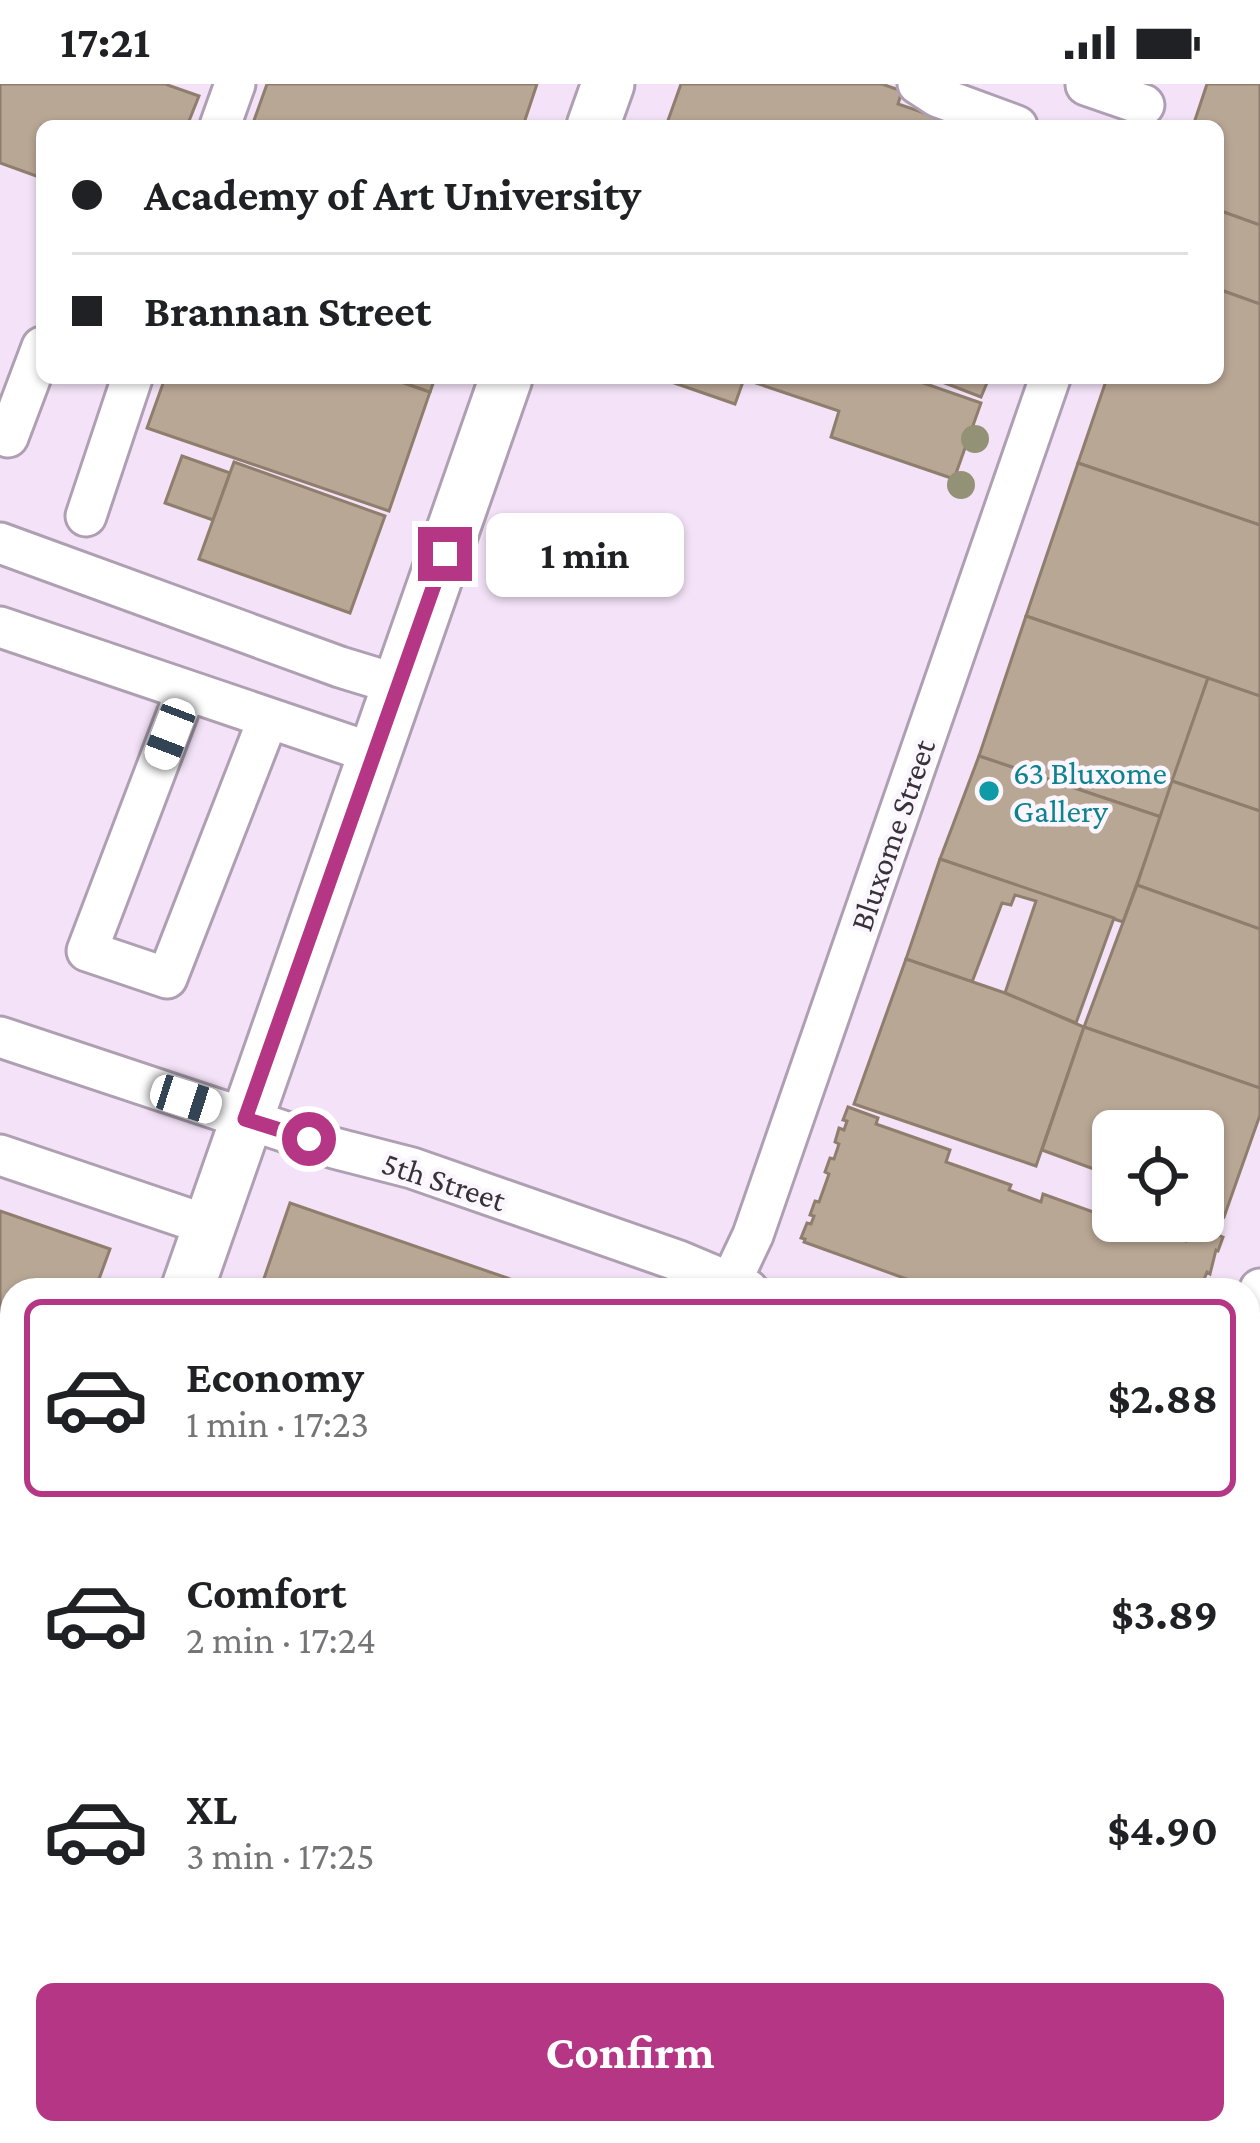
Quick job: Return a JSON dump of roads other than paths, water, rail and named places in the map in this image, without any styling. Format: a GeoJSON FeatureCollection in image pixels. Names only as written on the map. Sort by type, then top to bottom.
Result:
{"type":"FeatureCollection","features":[{"type":"Feature","properties":{"kind":"main road"},"geometry":{"type":"LineString","coordinates":[[595,120],[608,84]]}},
{"type":"Feature","properties":{"kind":"main road"},"geometry":{"type":"LineString","coordinates":[[192,1278],[504,384]]}},
{"type":"Feature","properties":{"kind":"street"},"geometry":{"type":"LineString","coordinates":[[222,120],[235,84]]}},
{"type":"Feature","properties":{"kind":"street"},"geometry":{"type":"LineString","coordinates":[[918,84],[938,98],[999,120]]}},
{"type":"Feature","properties":{"kind":"street"},"geometry":{"type":"LineString","coordinates":[[1086,86],[1145,105]]}},
{"type":"Feature","properties":{"kind":"street"},"geometry":{"type":"LineString","coordinates":[[0,434],[8,437],[36,363]]}},
{"type":"Feature","properties":{"kind":"street"},"geometry":{"type":"LineString","coordinates":[[86,516],[130,384]]}},
{"type":"Feature","properties":{"kind":"street","name":"Bluxome Street"},"geometry":{"type":"LineString","coordinates":[[738,1278],[1048,384]]}},
{"type":"Feature","properties":{"kind":"street"},"geometry":{"type":"LineString","coordinates":[[0,543],[399,685]]}},
{"type":"Feature","properties":{"kind":"street"},"geometry":{"type":"LineString","coordinates":[[0,627],[375,754]]}},
{"type":"Feature","properties":{"kind":"street"},"geometry":{"type":"LineString","coordinates":[[187,691],[87,952],[166,978],[268,719]]}},
{"type":"Feature","properties":{"kind":"street","name":"5th Street"},"geometry":{"type":"LineString","coordinates":[[0,1037],[334,1148],[412,1168],[679,1261],[714,1278]]}},
{"type":"Feature","properties":{"kind":"street"},"geometry":{"type":"LineString","coordinates":[[0,1155],[210,1226]]}},
{"type":"Feature","properties":{"kind":"place","name":"63 Bluxome Gallery"},"geometry":{"type":"Point","coordinates":[989,791]}}]}
